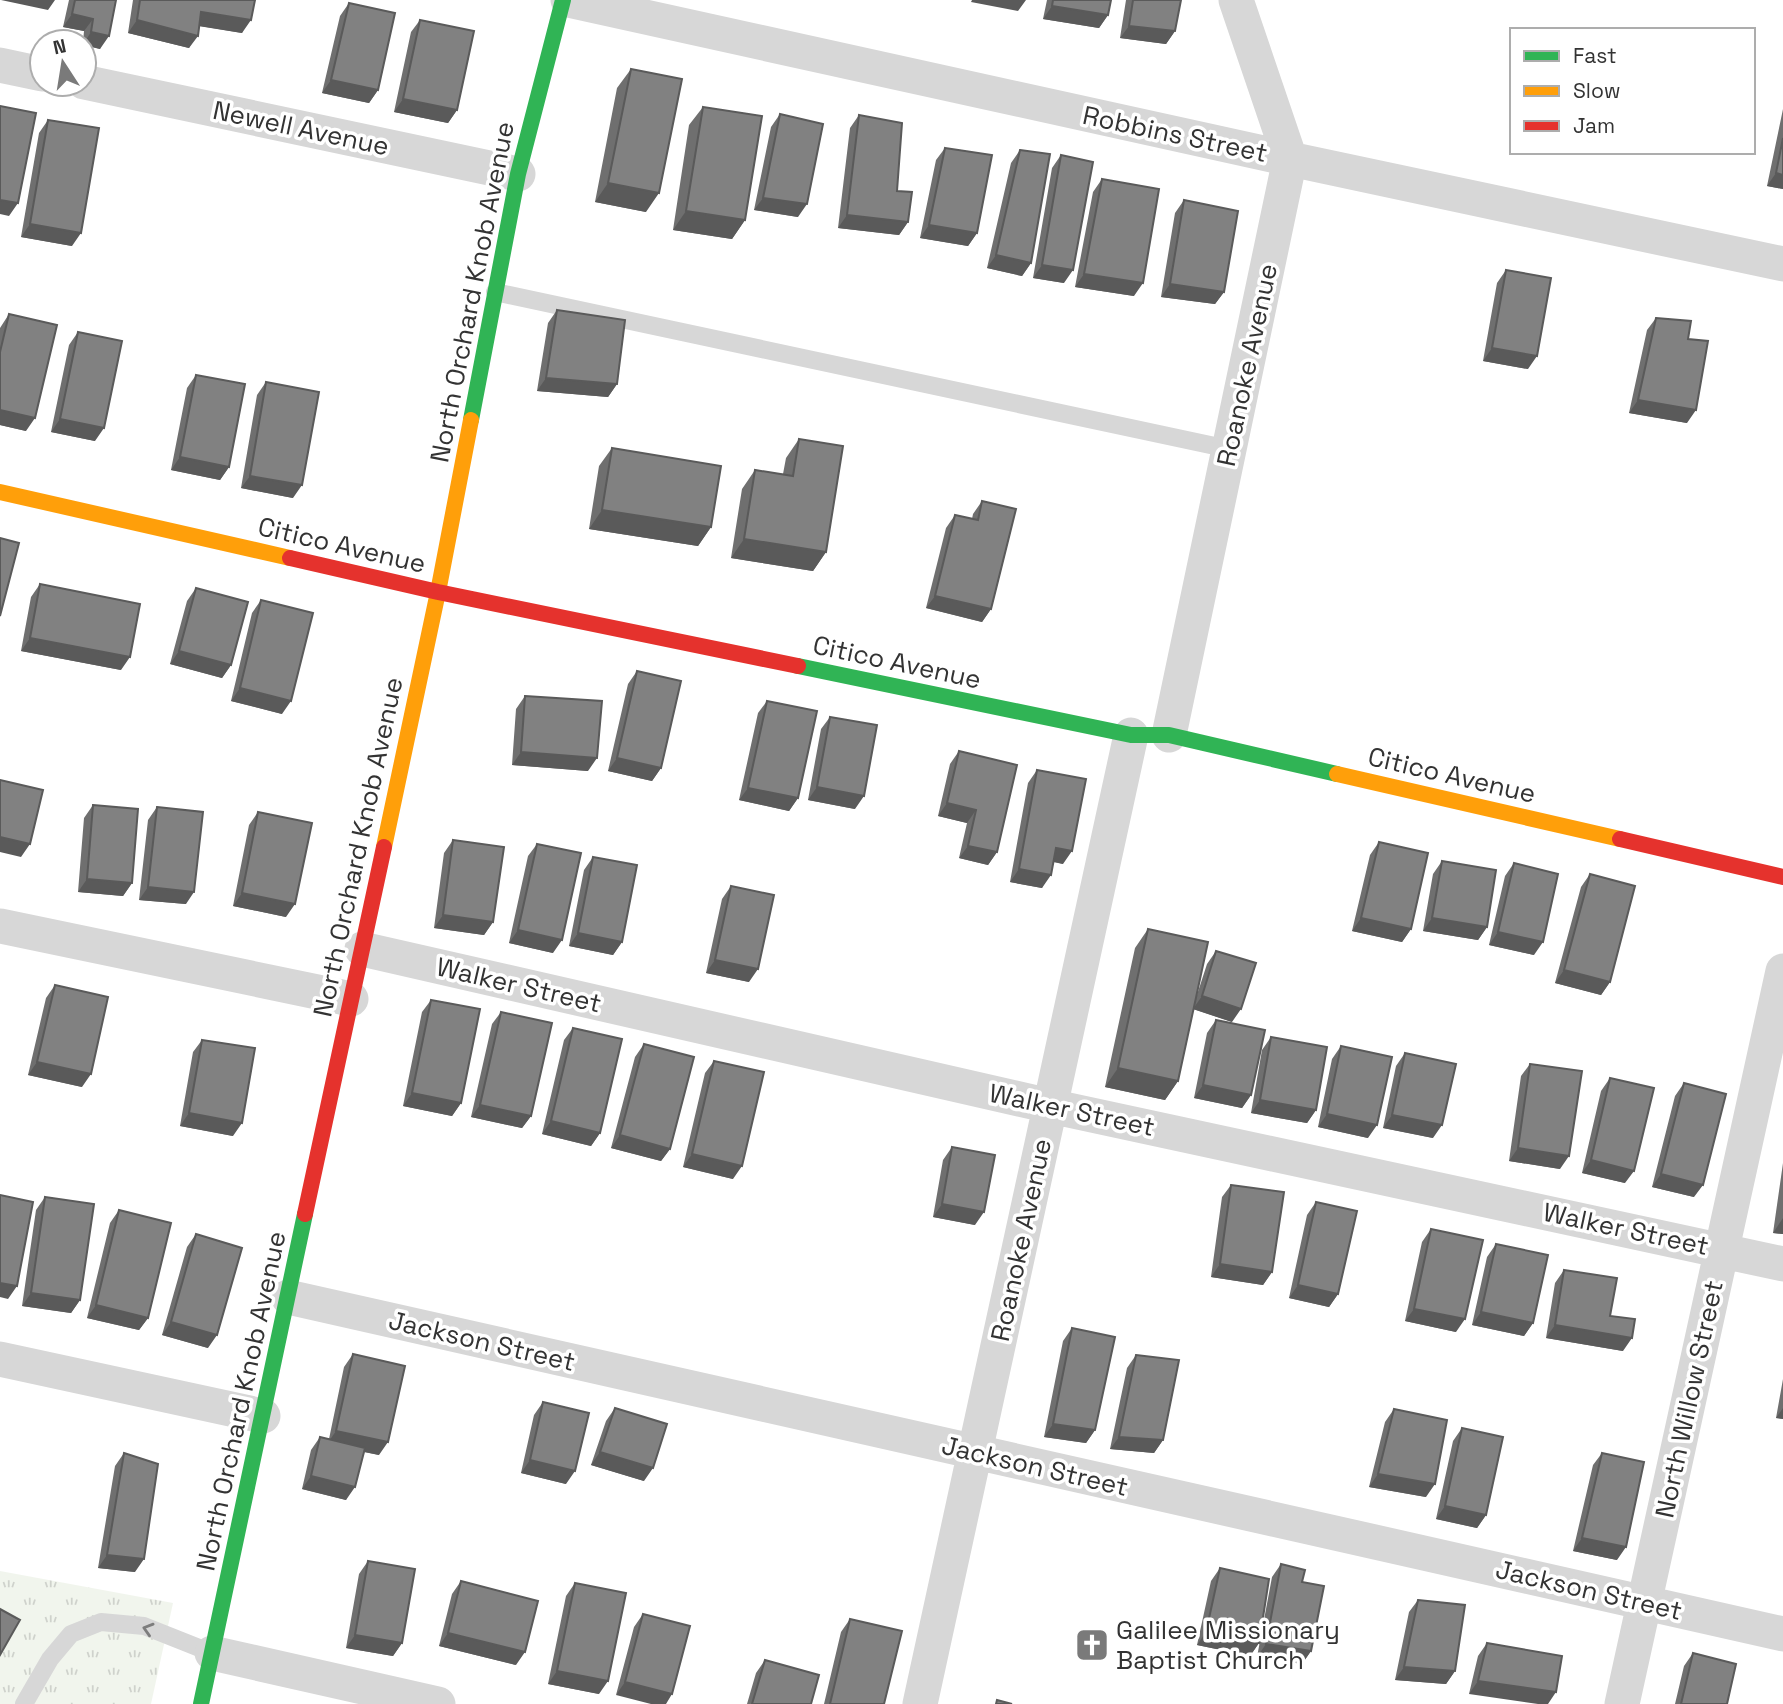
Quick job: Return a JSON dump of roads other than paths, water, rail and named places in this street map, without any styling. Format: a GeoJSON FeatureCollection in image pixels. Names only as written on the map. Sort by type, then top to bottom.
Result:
{"type":"FeatureCollection","features":[{"type":"Feature","properties":{"kind":"street","name":"Robbins Street"},"geometry":{"type":"LineString","coordinates":[[565,0],[1783,264]]}},
{"type":"Feature","properties":{"kind":"street","name":"North Orchard Knob Avenue"},"geometry":{"type":"LineString","coordinates":[[201,1704],[438,592],[517,174],[565,0]]}},
{"type":"Feature","properties":{"kind":"street"},"geometry":{"type":"LineString","coordinates":[[1236,0],[1290,159]]}},
{"type":"Feature","properties":{"kind":"street"},"geometry":{"type":"LineString","coordinates":[[0,65],[28,71]]}},
{"type":"Feature","properties":{"kind":"street","name":"Newell Avenue"},"geometry":{"type":"LineString","coordinates":[[98,85],[517,174]]}},
{"type":"Feature","properties":{"kind":"street","name":"Roanoke Avenue"},"geometry":{"type":"LineString","coordinates":[[1169,735],[1290,159]]}},
{"type":"Feature","properties":{"kind":"street","name":"Citico Avenue"},"geometry":{"type":"LineString","coordinates":[[0,492],[438,592],[1131,735],[1169,735],[1783,877]]}},
{"type":"Feature","properties":{"kind":"street","name":"Roanoke Avenue"},"geometry":{"type":"LineString","coordinates":[[920,1704],[1131,735]]}},
{"type":"Feature","properties":{"kind":"street"},"geometry":{"type":"LineString","coordinates":[[0,926],[351,999]]}},
{"type":"Feature","properties":{"kind":"street","name":"Walker Street"},"geometry":{"type":"LineString","coordinates":[[362,949],[1050,1106],[1783,1264]]}},
{"type":"Feature","properties":{"kind":"street","name":"North Willow Street"},"geometry":{"type":"LineString","coordinates":[[1622,1704],[1783,971]]}},
{"type":"Feature","properties":{"kind":"street","name":"Jackson Street"},"geometry":{"type":"LineString","coordinates":[[288,1297],[1783,1634]]}},
{"type":"Feature","properties":{"kind":"street"},"geometry":{"type":"LineString","coordinates":[[0,1359],[263,1416]]}},
{"type":"Feature","properties":{"kind":"street"},"geometry":{"type":"LineString","coordinates":[[212,1653],[438,1704]]}},
{"type":"Feature","properties":{"kind":"lane"},"geometry":{"type":"LineString","coordinates":[[495,292],[1229,449]]}},
{"type":"Feature","properties":{"kind":"lane"},"geometry":{"type":"LineString","coordinates":[[24,1704],[50,1659],[71,1634],[101,1622],[144,1626],[212,1653]]}},
{"type":"Feature","properties":{"kind":"place","name":"Galilee Missionary Baptist Church"},"geometry":{"type":"Point","coordinates":[1092,1645]}}]}
